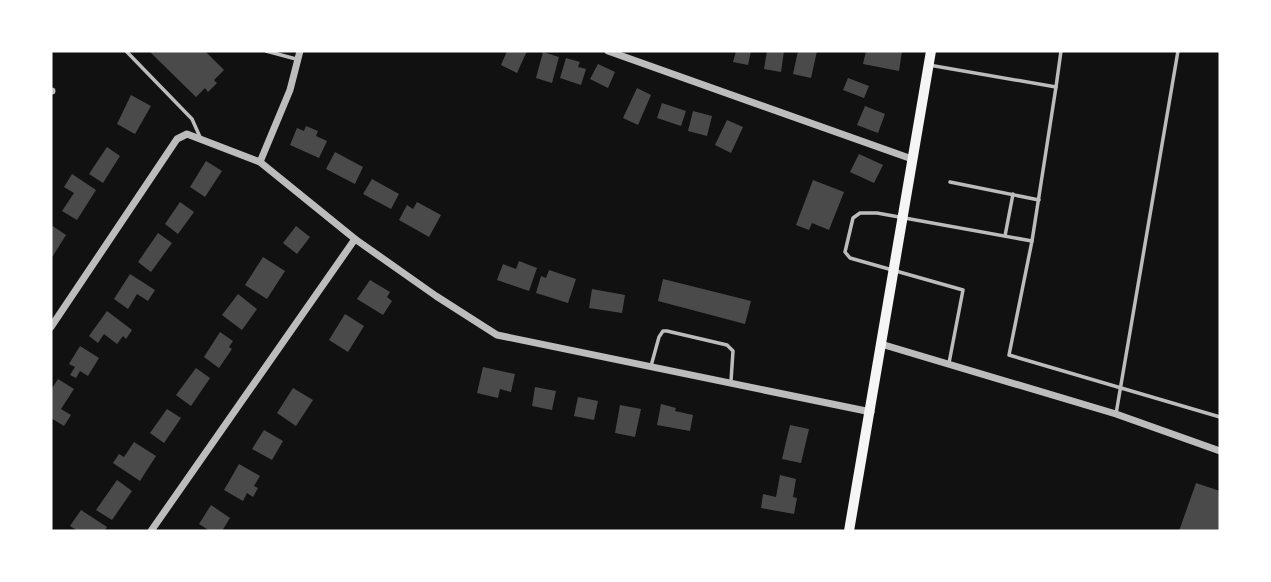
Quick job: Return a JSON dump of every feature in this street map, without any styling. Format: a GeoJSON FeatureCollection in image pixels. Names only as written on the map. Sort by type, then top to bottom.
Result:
{"type":"FeatureCollection","features":[{"type":"Feature","properties":{"kind":"main road"},"geometry":{"type":"LineString","coordinates":[[852,530],[931,51]]}},
{"type":"Feature","properties":{"kind":"street"},"geometry":{"type":"LineString","coordinates":[[260,162],[290,90],[300,51]]}},
{"type":"Feature","properties":{"kind":"street"},"geometry":{"type":"LineString","coordinates":[[608,51],[912,159]]}},
{"type":"Feature","properties":{"kind":"street"},"geometry":{"type":"LineString","coordinates":[[51,327],[177,139],[187,134],[260,162],[355,239],[496,335],[871,412]]}},
{"type":"Feature","properties":{"kind":"street"},"geometry":{"type":"LineString","coordinates":[[151,531],[355,239]]}},
{"type":"Feature","properties":{"kind":"street"},"geometry":{"type":"LineString","coordinates":[[881,344],[1116,414],[1220,451]]}},
{"type":"Feature","properties":{"kind":"lane"},"geometry":{"type":"LineString","coordinates":[[126,51],[192,119],[200,137]]}},
{"type":"Feature","properties":{"kind":"lane"},"geometry":{"type":"LineString","coordinates":[[266,51],[298,60]]}},
{"type":"Feature","properties":{"kind":"lane"},"geometry":{"type":"LineString","coordinates":[[1061,51],[1032,241],[1009,355],[1220,418]]}},
{"type":"Feature","properties":{"kind":"lane"},"geometry":{"type":"LineString","coordinates":[[1116,414],[1178,51]]}},
{"type":"Feature","properties":{"kind":"lane"},"geometry":{"type":"LineString","coordinates":[[929,65],[1056,87]]}},
{"type":"Feature","properties":{"kind":"lane"},"geometry":{"type":"LineString","coordinates":[[950,182],[1038,200]]}},
{"type":"Feature","properties":{"kind":"lane"},"geometry":{"type":"LineString","coordinates":[[1005,236],[1013,194]]}},
{"type":"Feature","properties":{"kind":"lane"},"geometry":{"type":"LineString","coordinates":[[949,363],[963,290],[850,258],[845,252],[853,218],[860,213],[877,213],[1032,241]]}},
{"type":"Feature","properties":{"kind":"lane"},"geometry":{"type":"LineString","coordinates":[[651,366],[659,337],[663,331],[667,331],[727,345],[733,351],[731,383]]}},
{"type":"Feature","properties":{"kind":"building"},"geometry":{"type":"Polygon","coordinates":[[[149,51],[205,51],[224,70],[214,80],[217,83],[208,92],[205,88],[196,97],[149,51]]]}},
{"type":"Feature","properties":{"kind":"building"},"geometry":{"type":"Polygon","coordinates":[[[507,51],[527,51],[517,73],[501,65],[507,51]]]}},
{"type":"Feature","properties":{"kind":"building"},"geometry":{"type":"Polygon","coordinates":[[[736,51],[751,51],[748,65],[733,62],[736,51]]]}},
{"type":"Feature","properties":{"kind":"building"},"geometry":{"type":"Polygon","coordinates":[[[767,51],[784,51],[781,72],[764,69],[767,51]]]}},
{"type":"Feature","properties":{"kind":"building"},"geometry":{"type":"Polygon","coordinates":[[[798,51],[817,51],[811,78],[793,74],[798,51]]]}},
{"type":"Feature","properties":{"kind":"building"},"geometry":{"type":"Polygon","coordinates":[[[866,51],[902,51],[899,71],[863,64],[866,51]]]}},
{"type":"Feature","properties":{"kind":"building"},"geometry":{"type":"Polygon","coordinates":[[[543,52],[559,57],[552,83],[536,78],[543,52]]]}},
{"type":"Feature","properties":{"kind":"building"},"geometry":{"type":"Polygon","coordinates":[[[566,58],[580,62],[578,67],[586,69],[581,85],[560,78],[566,58]]]}},
{"type":"Feature","properties":{"kind":"building"},"geometry":{"type":"Polygon","coordinates":[[[598,64],[615,72],[608,88],[590,79],[598,64]]]}},
{"type":"Feature","properties":{"kind":"building"},"geometry":{"type":"Polygon","coordinates":[[[848,78],[869,86],[864,98],[843,90],[848,78]]]}},
{"type":"Feature","properties":{"kind":"building"},"geometry":{"type":"Polygon","coordinates":[[[637,88],[651,95],[638,125],[623,118],[637,88]]]}},
{"type":"Feature","properties":{"kind":"building"},"geometry":{"type":"Polygon","coordinates":[[[131,95],[151,106],[135,134],[117,124],[131,95]]]}},
{"type":"Feature","properties":{"kind":"building"},"geometry":{"type":"Polygon","coordinates":[[[662,103],[686,111],[681,126],[657,118],[662,103]]]}},
{"type":"Feature","properties":{"kind":"building"},"geometry":{"type":"Polygon","coordinates":[[[865,106],[885,114],[878,133],[857,125],[865,106]]]}},
{"type":"Feature","properties":{"kind":"building"},"geometry":{"type":"Polygon","coordinates":[[[693,111],[712,116],[707,136],[688,131],[693,111]]]}},
{"type":"Feature","properties":{"kind":"building"},"geometry":{"type":"Polygon","coordinates":[[[727,120],[743,127],[731,153],[715,145],[727,120]]]}},
{"type":"Feature","properties":{"kind":"building"},"geometry":{"type":"Polygon","coordinates":[[[306,126],[318,131],[316,136],[327,141],[319,158],[290,145],[297,128],[304,131],[306,126]]]}},
{"type":"Feature","properties":{"kind":"building"},"geometry":{"type":"Polygon","coordinates":[[[107,147],[120,156],[103,183],[89,174],[107,147]]]}},
{"type":"Feature","properties":{"kind":"building"},"geometry":{"type":"Polygon","coordinates":[[[335,152],[363,167],[355,184],[326,169],[335,152]]]}},
{"type":"Feature","properties":{"kind":"building"},"geometry":{"type":"Polygon","coordinates":[[[859,154],[883,165],[874,183],[850,172],[859,154]]]}},
{"type":"Feature","properties":{"kind":"building"},"geometry":{"type":"Polygon","coordinates":[[[206,161],[222,171],[205,197],[190,187],[206,161]]]}},
{"type":"Feature","properties":{"kind":"building"},"geometry":{"type":"Polygon","coordinates":[[[72,174],[96,190],[77,220],[62,211],[74,193],[64,187],[72,174]]]}},
{"type":"Feature","properties":{"kind":"building"},"geometry":{"type":"Polygon","coordinates":[[[372,179],[399,194],[391,209],[363,194],[372,179]]]}},
{"type":"Feature","properties":{"kind":"building"},"geometry":{"type":"Polygon","coordinates":[[[813,180],[844,192],[829,230],[812,223],[809,230],[796,225],[813,180]]]}},
{"type":"Feature","properties":{"kind":"building"},"geometry":{"type":"Polygon","coordinates":[[[180,202],[194,212],[178,234],[165,224],[180,202]]]}},
{"type":"Feature","properties":{"kind":"building"},"geometry":{"type":"Polygon","coordinates":[[[417,202],[441,215],[429,237],[399,220],[407,205],[413,209],[417,202]]]}},
{"type":"Feature","properties":{"kind":"building"},"geometry":{"type":"Polygon","coordinates":[[[51,225],[66,235],[51,259],[51,225]]]}},
{"type":"Feature","properties":{"kind":"building"},"geometry":{"type":"Polygon","coordinates":[[[296,226],[310,237],[297,254],[283,243],[296,226]]]}},
{"type":"Feature","properties":{"kind":"building"},"geometry":{"type":"Polygon","coordinates":[[[158,233],[172,243],[151,272],[138,262],[158,233]]]}},
{"type":"Feature","properties":{"kind":"building"},"geometry":{"type":"Polygon","coordinates":[[[263,257],[285,271],[267,299],[245,285],[263,257]]]}},
{"type":"Feature","properties":{"kind":"building"},"geometry":{"type":"Polygon","coordinates":[[[519,261],[537,268],[529,291],[497,280],[503,264],[516,269],[519,261]]]}},
{"type":"Feature","properties":{"kind":"building"},"geometry":{"type":"Polygon","coordinates":[[[549,270],[576,279],[568,303],[536,293],[541,276],[546,278],[549,270]]]}},
{"type":"Feature","properties":{"kind":"building"},"geometry":{"type":"Polygon","coordinates":[[[130,274],[155,290],[148,301],[137,294],[128,309],[114,299],[130,274]]]}},
{"type":"Feature","properties":{"kind":"building"},"geometry":{"type":"Polygon","coordinates":[[[663,279],[751,301],[745,324],[658,301],[663,279]]]}},
{"type":"Feature","properties":{"kind":"building"},"geometry":{"type":"Polygon","coordinates":[[[370,280],[390,292],[387,297],[392,301],[383,315],[357,299],[370,280]]]}},
{"type":"Feature","properties":{"kind":"building"},"geometry":{"type":"Polygon","coordinates":[[[592,289],[625,295],[622,313],[589,308],[592,289]]]}},
{"type":"Feature","properties":{"kind":"building"},"geometry":{"type":"Polygon","coordinates":[[[238,294],[257,309],[242,330],[222,315],[238,294]]]}},
{"type":"Feature","properties":{"kind":"building"},"geometry":{"type":"Polygon","coordinates":[[[107,311],[132,330],[126,339],[123,336],[117,344],[104,334],[98,343],[89,336],[107,311]]]}},
{"type":"Feature","properties":{"kind":"building"},"geometry":{"type":"Polygon","coordinates":[[[345,314],[364,326],[348,352],[329,340],[345,314]]]}},
{"type":"Feature","properties":{"kind":"building"},"geometry":{"type":"Polygon","coordinates":[[[220,332],[233,341],[229,347],[232,349],[219,368],[204,357],[220,332]]]}},
{"type":"Feature","properties":{"kind":"building"},"geometry":{"type":"Polygon","coordinates":[[[80,346],[99,358],[88,376],[80,371],[76,378],[70,375],[75,367],[69,364],[80,346]]]}},
{"type":"Feature","properties":{"kind":"building"},"geometry":{"type":"Polygon","coordinates":[[[483,367],[515,374],[511,392],[500,389],[498,398],[477,393],[483,367]]]}},
{"type":"Feature","properties":{"kind":"building"},"geometry":{"type":"Polygon","coordinates":[[[196,368],[210,378],[191,406],[176,395],[196,368]]]}},
{"type":"Feature","properties":{"kind":"building"},"geometry":{"type":"Polygon","coordinates":[[[58,379],[74,389],[61,409],[71,415],[64,426],[51,418],[51,390],[58,379]]]}},
{"type":"Feature","properties":{"kind":"building"},"geometry":{"type":"Polygon","coordinates":[[[535,387],[556,391],[552,410],[532,406],[535,387]]]}},
{"type":"Feature","properties":{"kind":"building"},"geometry":{"type":"Polygon","coordinates":[[[293,388],[313,400],[296,426],[277,413],[293,388]]]}},
{"type":"Feature","properties":{"kind":"building"},"geometry":{"type":"Polygon","coordinates":[[[578,397],[598,401],[594,420],[574,416],[578,397]]]}},
{"type":"Feature","properties":{"kind":"building"},"geometry":{"type":"Polygon","coordinates":[[[661,404],[693,415],[690,431],[657,425],[661,404]]]}},
{"type":"Feature","properties":{"kind":"building"},"geometry":{"type":"Polygon","coordinates":[[[620,405],[641,409],[635,437],[615,433],[620,405]]]}},
{"type":"Feature","properties":{"kind":"building"},"geometry":{"type":"Polygon","coordinates":[[[167,409],[181,418],[164,443],[150,433],[167,409]]]}},
{"type":"Feature","properties":{"kind":"building"},"geometry":{"type":"Polygon","coordinates":[[[790,425],[809,429],[801,463],[782,459],[790,425]]]}},
{"type":"Feature","properties":{"kind":"building"},"geometry":{"type":"Polygon","coordinates":[[[264,430],[283,441],[272,460],[252,449],[264,430]]]}},
{"type":"Feature","properties":{"kind":"building"},"geometry":{"type":"Polygon","coordinates":[[[134,442],[156,456],[140,481],[113,463],[119,454],[124,457],[134,442]]]}},
{"type":"Feature","properties":{"kind":"building"},"geometry":{"type":"Polygon","coordinates":[[[239,464],[260,476],[254,486],[258,488],[253,497],[247,493],[243,501],[224,490],[239,464]]]}},
{"type":"Feature","properties":{"kind":"building"},"geometry":{"type":"Polygon","coordinates":[[[780,475],[796,479],[794,514],[761,508],[763,494],[776,497],[780,475]]]}},
{"type":"Feature","properties":{"kind":"building"},"geometry":{"type":"Polygon","coordinates":[[[117,480],[132,491],[112,520],[96,510],[117,480]]]}},
{"type":"Feature","properties":{"kind":"building"},"geometry":{"type":"Polygon","coordinates":[[[1196,483],[1220,491],[1220,531],[1179,531],[1196,483]]]}},
{"type":"Feature","properties":{"kind":"building"},"geometry":{"type":"Polygon","coordinates":[[[211,505],[230,518],[222,531],[210,531],[199,524],[211,505]]]}},
{"type":"Feature","properties":{"kind":"building"},"geometry":{"type":"Polygon","coordinates":[[[81,510],[107,527],[104,531],[78,531],[70,526],[81,510]]]}}]}
